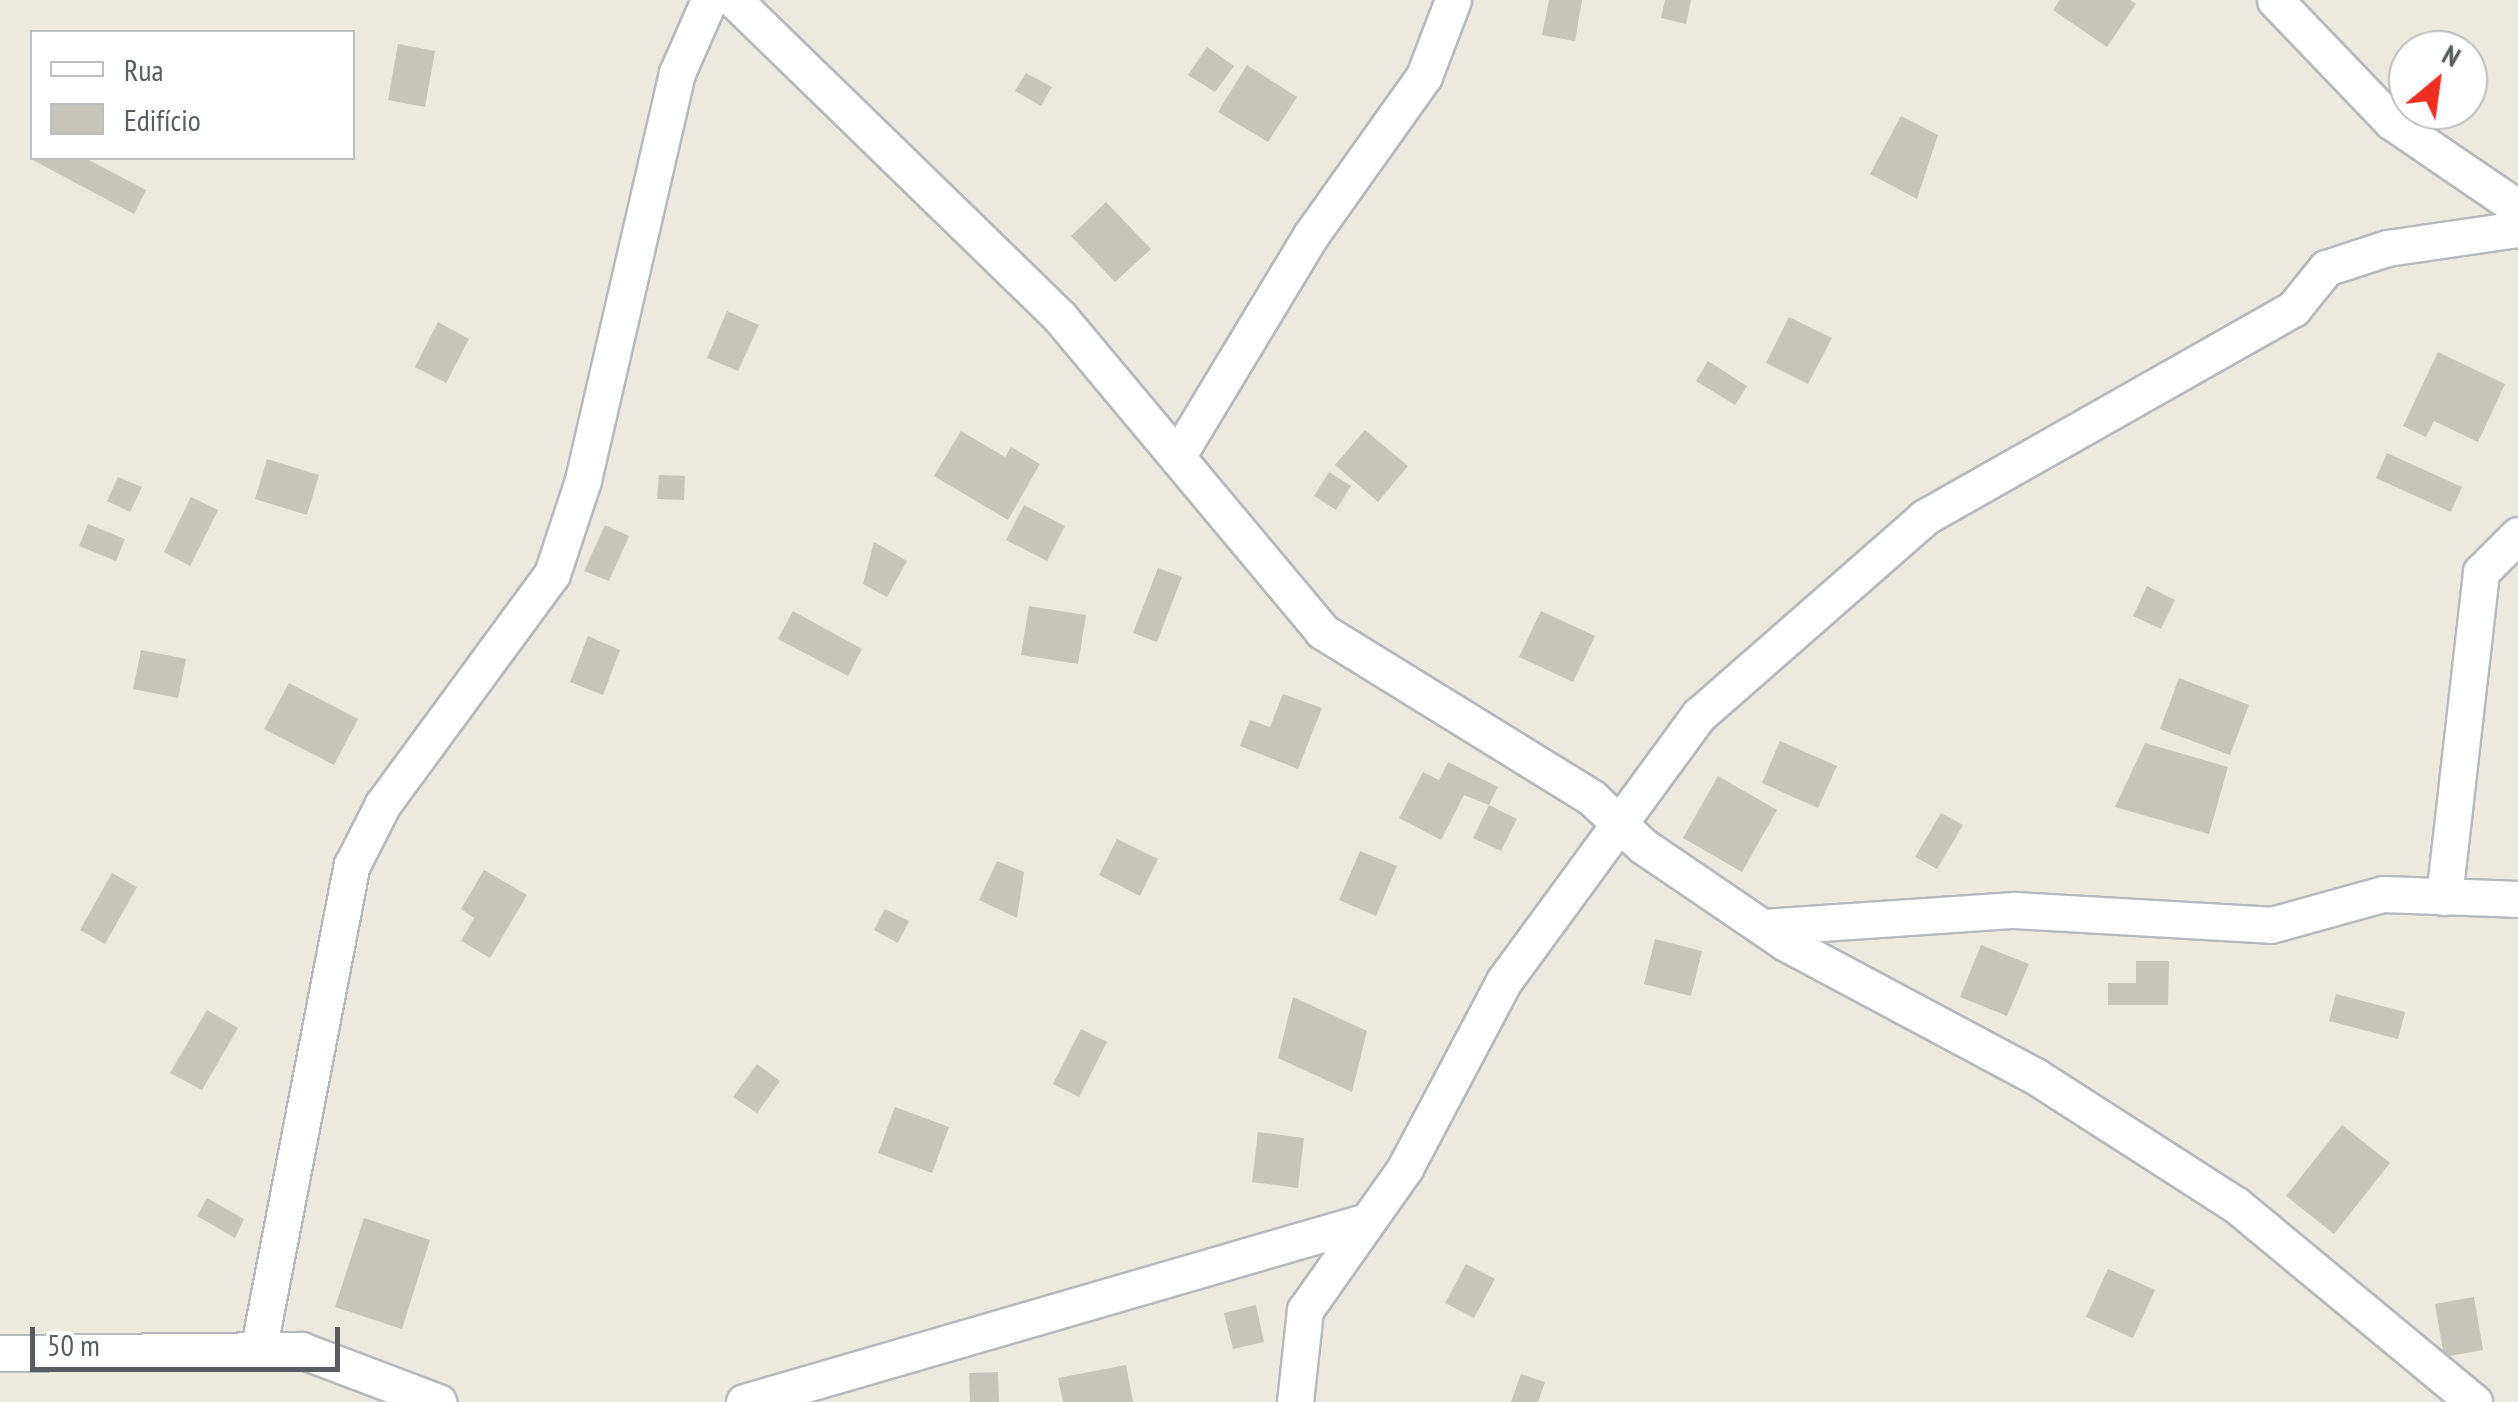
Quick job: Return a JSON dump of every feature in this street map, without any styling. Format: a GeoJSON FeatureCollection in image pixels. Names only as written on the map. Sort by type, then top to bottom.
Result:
{"type":"FeatureCollection","features":[{"type":"Feature","properties":{"kind":"street"},"geometry":{"type":"LineString","coordinates":[[259,1346],[352,865],[383,804],[552,574],[583,480],[677,73],[709,0]]}},
{"type":"Feature","properties":{"kind":"street"},"geometry":{"type":"LineString","coordinates":[[734,0],[1059,316],[1322,631],[1615,820],[1762,928],[2035,1076],[2236,1205],[2474,1402]]}},
{"type":"Feature","properties":{"kind":"street"},"geometry":{"type":"LineString","coordinates":[[1176,457],[1301,251],[1424,76],[1452,0]]}},
{"type":"Feature","properties":{"kind":"street"},"geometry":{"type":"LineString","coordinates":[[2276,0],[2392,122],[2518,208]]}},
{"type":"Feature","properties":{"kind":"street"},"geometry":{"type":"LineString","coordinates":[[1295,1402],[1304,1310],[1363,1222],[1406,1168],[1504,981],[1615,820],[1699,715],[1925,517],[2294,309],[2326,268],[2386,248],[2518,229]]}},
{"type":"Feature","properties":{"kind":"street"},"geometry":{"type":"LineString","coordinates":[[2444,897],[2481,572],[2518,535]]}},
{"type":"Feature","properties":{"kind":"street"},"geometry":{"type":"LineString","coordinates":[[1762,928],[2014,910],[2270,924],[2383,894],[2518,900]]}},
{"type":"Feature","properties":{"kind":"street"},"geometry":{"type":"LineString","coordinates":[[744,1402],[1363,1222]]}},
{"type":"Feature","properties":{"kind":"street"},"geometry":{"type":"LineString","coordinates":[[0,1354],[259,1346],[301,1350],[438,1402]]}},
{"type":"Feature","properties":{"kind":"building"},"geometry":{"type":"Polygon","coordinates":[[[1549,0],[1582,0],[1575,41],[1542,35],[1549,0]]]}},
{"type":"Feature","properties":{"kind":"building"},"geometry":{"type":"Polygon","coordinates":[[[1665,0],[1691,0],[1686,24],[1661,18],[1665,0]]]}},
{"type":"Feature","properties":{"kind":"building"},"geometry":{"type":"Polygon","coordinates":[[[2060,0],[2130,0],[2136,4],[2107,47],[2053,10],[2060,0]]]}},
{"type":"Feature","properties":{"kind":"building"},"geometry":{"type":"Polygon","coordinates":[[[398,44],[435,51],[425,107],[388,100],[398,44]]]}},
{"type":"Feature","properties":{"kind":"building"},"geometry":{"type":"Polygon","coordinates":[[[1207,47],[1234,66],[1215,92],[1188,75],[1207,47]]]}},
{"type":"Feature","properties":{"kind":"building"},"geometry":{"type":"Polygon","coordinates":[[[1247,65],[1297,97],[1268,142],[1218,112],[1247,65]]]}},
{"type":"Feature","properties":{"kind":"building"},"geometry":{"type":"Polygon","coordinates":[[[1026,73],[1052,87],[1041,106],[1015,91],[1026,73]]]}},
{"type":"Feature","properties":{"kind":"building"},"geometry":{"type":"Polygon","coordinates":[[[1901,116],[1938,135],[1917,199],[1870,174],[1901,116]]]}},
{"type":"Feature","properties":{"kind":"building"},"geometry":{"type":"Polygon","coordinates":[[[33,160],[89,160],[146,190],[134,214],[33,160]]]}},
{"type":"Feature","properties":{"kind":"building"},"geometry":{"type":"Polygon","coordinates":[[[1106,202],[1151,249],[1115,282],[1071,236],[1106,202]]]}},
{"type":"Feature","properties":{"kind":"building"},"geometry":{"type":"Polygon","coordinates":[[[727,311],[759,325],[738,371],[707,358],[727,311]]]}},
{"type":"Feature","properties":{"kind":"building"},"geometry":{"type":"Polygon","coordinates":[[[1789,317],[1832,338],[1808,384],[1766,363],[1789,317]]]}},
{"type":"Feature","properties":{"kind":"building"},"geometry":{"type":"Polygon","coordinates":[[[438,322],[469,339],[446,383],[415,367],[438,322]]]}},
{"type":"Feature","properties":{"kind":"building"},"geometry":{"type":"Polygon","coordinates":[[[2438,352],[2505,384],[2478,442],[2434,421],[2426,437],[2403,426],[2438,352]]]}},
{"type":"Feature","properties":{"kind":"building"},"geometry":{"type":"Polygon","coordinates":[[[1708,361],[1747,386],[1735,405],[1696,381],[1708,361]]]}},
{"type":"Feature","properties":{"kind":"building"},"geometry":{"type":"Polygon","coordinates":[[[1365,430],[1408,466],[1378,502],[1335,465],[1365,430]]]}},
{"type":"Feature","properties":{"kind":"building"},"geometry":{"type":"Polygon","coordinates":[[[961,431],[1005,457],[1011,447],[1040,464],[1008,520],[934,476],[961,431]]]}},
{"type":"Feature","properties":{"kind":"building"},"geometry":{"type":"Polygon","coordinates":[[[2387,453],[2462,487],[2451,512],[2376,478],[2387,453]]]}},
{"type":"Feature","properties":{"kind":"building"},"geometry":{"type":"Polygon","coordinates":[[[267,459],[319,475],[307,515],[255,499],[267,459]]]}},
{"type":"Feature","properties":{"kind":"building"},"geometry":{"type":"Polygon","coordinates":[[[1329,472],[1351,486],[1336,510],[1314,496],[1329,472]]]}},
{"type":"Feature","properties":{"kind":"building"},"geometry":{"type":"Polygon","coordinates":[[[659,475],[685,476],[684,500],[657,499],[659,475]]]}},
{"type":"Feature","properties":{"kind":"building"},"geometry":{"type":"Polygon","coordinates":[[[118,477],[142,487],[130,512],[107,501],[118,477]]]}},
{"type":"Feature","properties":{"kind":"building"},"geometry":{"type":"Polygon","coordinates":[[[191,497],[218,510],[190,566],[164,552],[191,497]]]}},
{"type":"Feature","properties":{"kind":"building"},"geometry":{"type":"Polygon","coordinates":[[[1024,505],[1065,526],[1047,561],[1006,540],[1024,505]]]}},
{"type":"Feature","properties":{"kind":"building"},"geometry":{"type":"Polygon","coordinates":[[[88,524],[125,539],[116,561],[79,546],[88,524]]]}},
{"type":"Feature","properties":{"kind":"building"},"geometry":{"type":"Polygon","coordinates":[[[605,525],[629,536],[609,581],[584,571],[605,525]]]}},
{"type":"Feature","properties":{"kind":"building"},"geometry":{"type":"Polygon","coordinates":[[[874,542],[907,561],[887,597],[863,584],[874,542]]]}},
{"type":"Feature","properties":{"kind":"building"},"geometry":{"type":"Polygon","coordinates":[[[1158,568],[1182,577],[1157,642],[1133,633],[1158,568]]]}},
{"type":"Feature","properties":{"kind":"building"},"geometry":{"type":"Polygon","coordinates":[[[2147,586],[2175,600],[2161,629],[2133,616],[2147,586]]]}},
{"type":"Feature","properties":{"kind":"building"},"geometry":{"type":"Polygon","coordinates":[[[1029,606],[1086,615],[1078,664],[1021,655],[1029,606]]]}},
{"type":"Feature","properties":{"kind":"building"},"geometry":{"type":"Polygon","coordinates":[[[793,611],[862,649],[848,676],[778,639],[793,611]]]}},
{"type":"Feature","properties":{"kind":"building"},"geometry":{"type":"Polygon","coordinates":[[[1541,611],[1595,636],[1573,682],[1519,657],[1541,611]]]}},
{"type":"Feature","properties":{"kind":"building"},"geometry":{"type":"Polygon","coordinates":[[[588,636],[620,650],[603,695],[570,682],[588,636]]]}},
{"type":"Feature","properties":{"kind":"building"},"geometry":{"type":"Polygon","coordinates":[[[141,650],[186,659],[178,698],[133,689],[141,650]]]}},
{"type":"Feature","properties":{"kind":"building"},"geometry":{"type":"Polygon","coordinates":[[[2179,678],[2249,705],[2230,755],[2160,729],[2179,678]]]}},
{"type":"Feature","properties":{"kind":"building"},"geometry":{"type":"Polygon","coordinates":[[[289,683],[358,719],[334,765],[264,729],[289,683]]]}},
{"type":"Feature","properties":{"kind":"building"},"geometry":{"type":"Polygon","coordinates":[[[1283,694],[1322,708],[1298,769],[1240,746],[1250,720],[1270,727],[1283,694]]]}},
{"type":"Feature","properties":{"kind":"building"},"geometry":{"type":"Polygon","coordinates":[[[1780,741],[1837,766],[1818,808],[1762,783],[1780,741]]]}},
{"type":"Feature","properties":{"kind":"building"},"geometry":{"type":"Polygon","coordinates":[[[2145,743],[2228,767],[2209,834],[2115,807],[2145,743]]]}},
{"type":"Feature","properties":{"kind":"building"},"geometry":{"type":"Polygon","coordinates":[[[1448,762],[1498,787],[1489,805],[1464,795],[1441,840],[1399,818],[1423,772],[1439,780],[1448,762]]]}},
{"type":"Feature","properties":{"kind":"building"},"geometry":{"type":"Polygon","coordinates":[[[1718,776],[1777,810],[1742,872],[1683,838],[1718,776]]]}},
{"type":"Feature","properties":{"kind":"building"},"geometry":{"type":"Polygon","coordinates":[[[1489,805],[1517,819],[1501,851],[1473,838],[1489,805]]]}},
{"type":"Feature","properties":{"kind":"building"},"geometry":{"type":"Polygon","coordinates":[[[1941,813],[1963,825],[1937,869],[1915,857],[1941,813]]]}},
{"type":"Feature","properties":{"kind":"building"},"geometry":{"type":"Polygon","coordinates":[[[1117,839],[1158,859],[1140,896],[1099,875],[1117,839]]]}},
{"type":"Feature","properties":{"kind":"building"},"geometry":{"type":"Polygon","coordinates":[[[1360,851],[1397,866],[1376,916],[1339,900],[1360,851]]]}},
{"type":"Feature","properties":{"kind":"building"},"geometry":{"type":"Polygon","coordinates":[[[997,861],[1024,872],[1017,918],[979,900],[997,861]]]}},
{"type":"Feature","properties":{"kind":"building"},"geometry":{"type":"Polygon","coordinates":[[[484,870],[527,895],[490,958],[461,941],[474,918],[461,909],[484,870]]]}},
{"type":"Feature","properties":{"kind":"building"},"geometry":{"type":"Polygon","coordinates":[[[112,873],[137,887],[105,944],[80,930],[112,873]]]}},
{"type":"Feature","properties":{"kind":"building"},"geometry":{"type":"Polygon","coordinates":[[[885,909],[909,921],[898,943],[874,930],[885,909]]]}},
{"type":"Feature","properties":{"kind":"building"},"geometry":{"type":"Polygon","coordinates":[[[1655,939],[1702,951],[1691,996],[1644,984],[1655,939]]]}},
{"type":"Feature","properties":{"kind":"building"},"geometry":{"type":"Polygon","coordinates":[[[1981,945],[2029,964],[2007,1016],[1960,997],[1981,945]]]}},
{"type":"Feature","properties":{"kind":"building"},"geometry":{"type":"Polygon","coordinates":[[[2136,961],[2169,961],[2168,1005],[2108,1005],[2108,983],[2136,983],[2136,961]]]}},
{"type":"Feature","properties":{"kind":"building"},"geometry":{"type":"Polygon","coordinates":[[[2336,994],[2405,1012],[2398,1039],[2329,1021],[2336,994]]]}},
{"type":"Feature","properties":{"kind":"building"},"geometry":{"type":"Polygon","coordinates":[[[1293,997],[1367,1031],[1352,1092],[1278,1058],[1293,997]]]}},
{"type":"Feature","properties":{"kind":"building"},"geometry":{"type":"Polygon","coordinates":[[[207,1010],[238,1028],[202,1090],[170,1073],[207,1010]]]}},
{"type":"Feature","properties":{"kind":"building"},"geometry":{"type":"Polygon","coordinates":[[[1081,1029],[1107,1042],[1079,1097],[1053,1084],[1081,1029]]]}},
{"type":"Feature","properties":{"kind":"building"},"geometry":{"type":"Polygon","coordinates":[[[757,1064],[780,1081],[757,1113],[733,1097],[757,1064]]]}},
{"type":"Feature","properties":{"kind":"building"},"geometry":{"type":"Polygon","coordinates":[[[895,1107],[949,1127],[932,1173],[878,1153],[895,1107]]]}},
{"type":"Feature","properties":{"kind":"building"},"geometry":{"type":"Polygon","coordinates":[[[2342,1125],[2390,1163],[2334,1234],[2286,1196],[2342,1125]]]}},
{"type":"Feature","properties":{"kind":"building"},"geometry":{"type":"Polygon","coordinates":[[[1258,1132],[1304,1138],[1298,1188],[1252,1182],[1258,1132]]]}},
{"type":"Feature","properties":{"kind":"building"},"geometry":{"type":"Polygon","coordinates":[[[207,1198],[244,1219],[235,1238],[197,1216],[207,1198]]]}},
{"type":"Feature","properties":{"kind":"building"},"geometry":{"type":"Polygon","coordinates":[[[364,1218],[430,1240],[402,1329],[335,1307],[364,1218]]]}},
{"type":"Feature","properties":{"kind":"building"},"geometry":{"type":"Polygon","coordinates":[[[1466,1264],[1495,1279],[1474,1318],[1445,1303],[1466,1264]]]}},
{"type":"Feature","properties":{"kind":"building"},"geometry":{"type":"Polygon","coordinates":[[[2108,1269],[2155,1290],[2133,1338],[2086,1317],[2108,1269]]]}},
{"type":"Feature","properties":{"kind":"building"},"geometry":{"type":"Polygon","coordinates":[[[2474,1297],[2483,1350],[2444,1357],[2435,1304],[2474,1297]]]}},
{"type":"Feature","properties":{"kind":"building"},"geometry":{"type":"Polygon","coordinates":[[[1256,1305],[1264,1342],[1233,1349],[1224,1313],[1256,1305]]]}},
{"type":"Feature","properties":{"kind":"building"},"geometry":{"type":"Polygon","coordinates":[[[1126,1365],[1133,1402],[1063,1402],[1058,1378],[1126,1365]]]}},
{"type":"Feature","properties":{"kind":"building"},"geometry":{"type":"Polygon","coordinates":[[[998,1372],[999,1402],[970,1402],[969,1373],[998,1372]]]}},
{"type":"Feature","properties":{"kind":"building"},"geometry":{"type":"Polygon","coordinates":[[[1521,1374],[1545,1382],[1538,1402],[1511,1402],[1521,1374]]]}}]}
